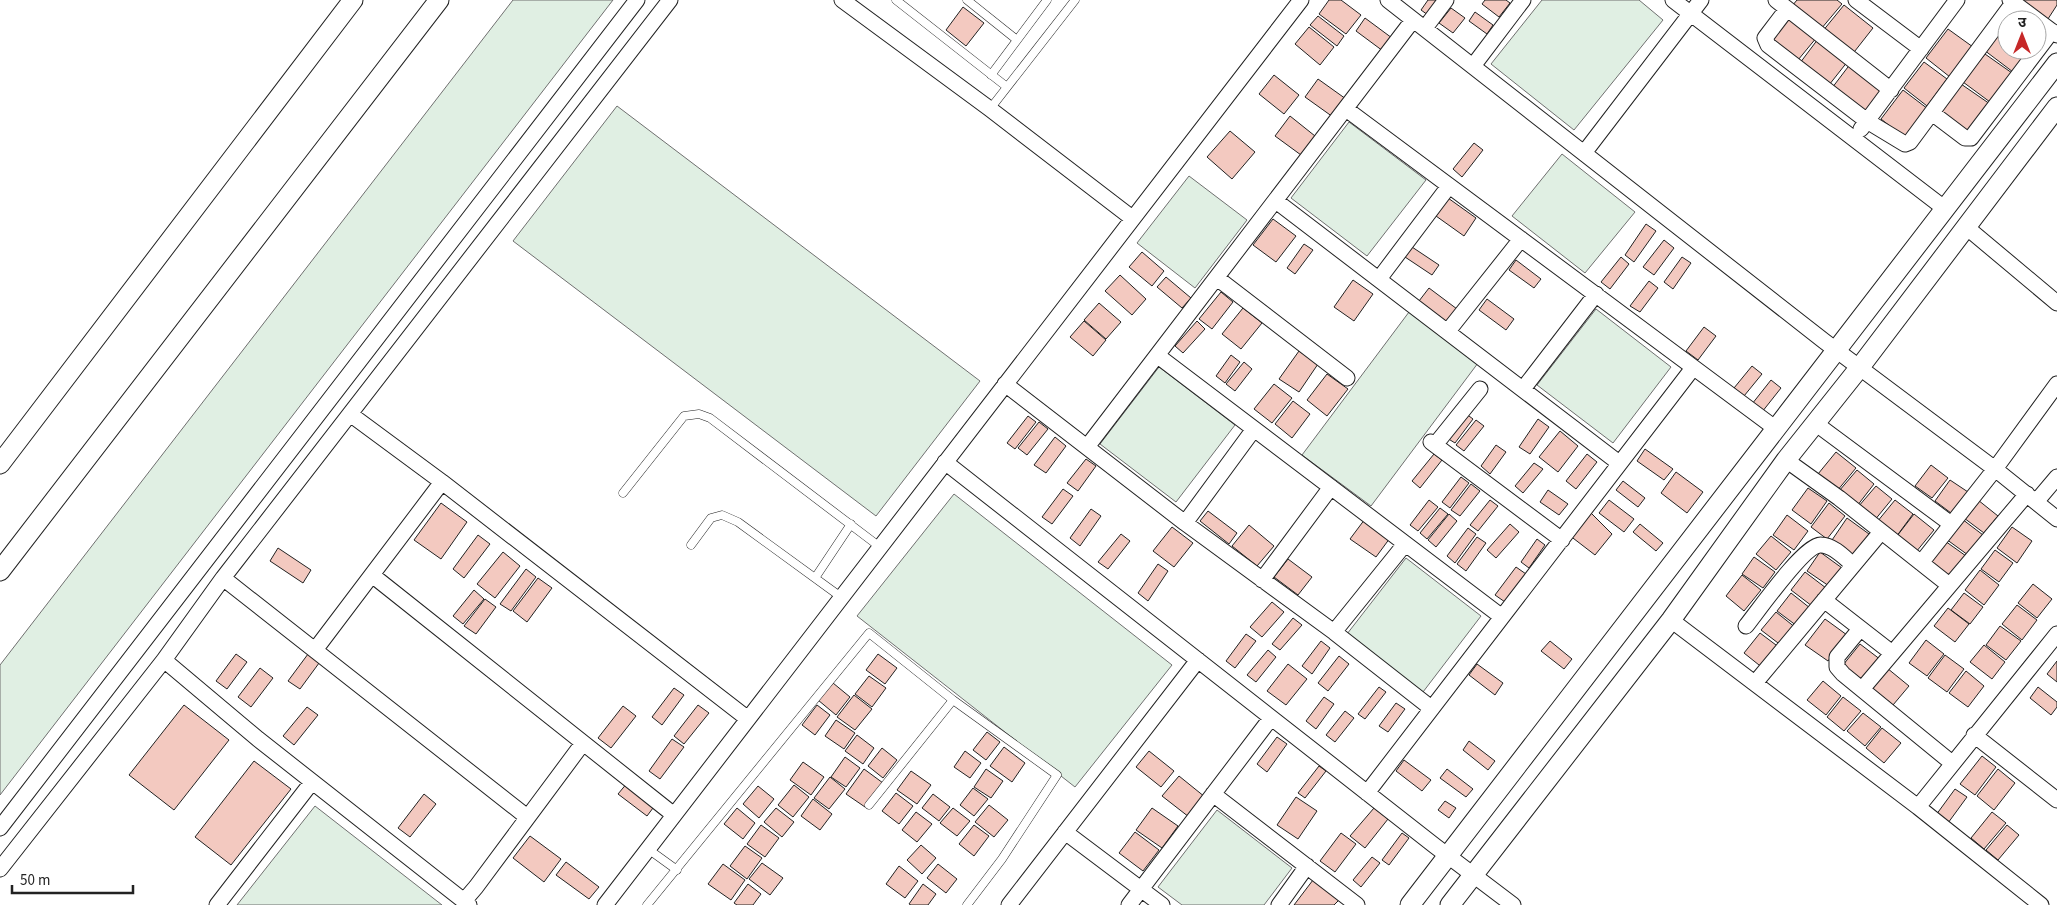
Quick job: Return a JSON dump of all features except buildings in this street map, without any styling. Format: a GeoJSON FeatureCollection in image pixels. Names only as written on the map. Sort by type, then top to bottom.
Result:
{"type":"FeatureCollection","features":[{"type":"Feature","properties":{"kind":"street"},"geometry":{"type":"LineString","coordinates":[[0,572],[439,0]]}},
{"type":"Feature","properties":{"kind":"street"},"geometry":{"type":"LineString","coordinates":[[0,828],[637,0]]}},
{"type":"Feature","properties":{"kind":"street"},"geometry":{"type":"LineString","coordinates":[[0,869],[164,660],[223,578],[670,0]]}},
{"type":"Feature","properties":{"kind":"street"},"geometry":{"type":"LineString","coordinates":[[842,0],[990,109],[1132,218]]}},
{"type":"Feature","properties":{"kind":"street"},"geometry":{"type":"LineString","coordinates":[[605,905],[1301,0]]}},
{"type":"Feature","properties":{"kind":"street"},"geometry":{"type":"LineString","coordinates":[[1388,0],[1836,349],[1995,469],[2057,519]]}},
{"type":"Feature","properties":{"kind":"street"},"geometry":{"type":"LineString","coordinates":[[1087,447],[1346,109],[1419,24],[1446,0]]}},
{"type":"Feature","properties":{"kind":"street"},"geometry":{"type":"LineString","coordinates":[[1473,66],[1523,0]]}},
{"type":"Feature","properties":{"kind":"street"},"geometry":{"type":"LineString","coordinates":[[1673,0],[1944,208]]}},
{"type":"Feature","properties":{"kind":"street"},"geometry":{"type":"LineString","coordinates":[[1584,153],[1701,0]]}},
{"type":"Feature","properties":{"kind":"street"},"geometry":{"type":"LineString","coordinates":[[1856,0],[1921,49]]}},
{"type":"Feature","properties":{"kind":"street"},"geometry":{"type":"LineString","coordinates":[[1854,138],[1957,0]]}},
{"type":"Feature","properties":{"kind":"street"},"geometry":{"type":"LineString","coordinates":[[1891,90],[1782,4],[1765,38],[1766,42],[1867,121],[1905,144],[1910,142],[1932,113],[2012,1],[2054,33],[1971,138],[1966,138],[1932,113]]}},
{"type":"Feature","properties":{"kind":"street"},"geometry":{"type":"LineString","coordinates":[[0,464],[348,3]]}},
{"type":"Feature","properties":{"kind":"street"},"geometry":{"type":"LineString","coordinates":[[1410,905],[2057,63]]}},
{"type":"Feature","properties":{"kind":"street"},"geometry":{"type":"LineString","coordinates":[[1450,905],[1671,620],[1786,460],[1860,367],[2057,107]]}},
{"type":"Feature","properties":{"kind":"street"},"geometry":{"type":"LineString","coordinates":[[1346,109],[1775,428]]}},
{"type":"Feature","properties":{"kind":"street"},"geometry":{"type":"LineString","coordinates":[[1379,279],[1449,186]]}},
{"type":"Feature","properties":{"kind":"street"},"geometry":{"type":"LineString","coordinates":[[1276,201],[1619,464]]}},
{"type":"Feature","properties":{"kind":"street"},"geometry":{"type":"LineString","coordinates":[[1966,226],[2057,303]]}},
{"type":"Feature","properties":{"kind":"street"},"geometry":{"type":"LineString","coordinates":[[1448,331],[1521,239]]}},
{"type":"Feature","properties":{"kind":"street"},"geometry":{"type":"LineString","coordinates":[[1217,278],[1347,378]]}},
{"type":"Feature","properties":{"kind":"street"},"geometry":{"type":"LineString","coordinates":[[1522,389],[1596,294]]}},
{"type":"Feature","properties":{"kind":"street"},"geometry":{"type":"LineString","coordinates":[[1158,356],[1502,617]]}},
{"type":"Feature","properties":{"kind":"street"},"geometry":{"type":"LineString","coordinates":[[1367,793],[1694,368]]}},
{"type":"Feature","properties":{"kind":"street"},"geometry":{"type":"LineString","coordinates":[[1005,384],[1185,523],[1334,632],[1431,708]]}},
{"type":"Feature","properties":{"kind":"street"},"geometry":{"type":"LineString","coordinates":[[1921,563],[1995,469],[2057,384]]}},
{"type":"Feature","properties":{"kind":"street"},"geometry":{"type":"LineString","coordinates":[[1480,389],[1433,444],[1562,540]]}},
{"type":"Feature","properties":{"kind":"street"},"geometry":{"type":"LineString","coordinates":[[350,414],[442,482],[748,719]]}},
{"type":"Feature","properties":{"kind":"street"},"geometry":{"type":"LineString","coordinates":[[1815,423],[1951,524]]}},
{"type":"Feature","properties":{"kind":"street"},"geometry":{"type":"LineString","coordinates":[[1185,523],[1254,429]]}},
{"type":"Feature","properties":{"kind":"street"},"geometry":{"type":"LineString","coordinates":[[1786,460],[1840,498],[1949,585]]}},
{"type":"Feature","properties":{"kind":"street"},"geometry":{"type":"LineString","coordinates":[[945,462],[1447,856],[1513,905]]}},
{"type":"Feature","properties":{"kind":"street"},"geometry":{"type":"LineString","coordinates":[[1862,688],[1949,585],[2032,498],[2057,477]]}},
{"type":"Feature","properties":{"kind":"street"},"geometry":{"type":"LineString","coordinates":[[315,650],[442,482]]}},
{"type":"Feature","properties":{"kind":"street"},"geometry":{"type":"LineString","coordinates":[[1262,580],[1331,488]]}},
{"type":"Feature","properties":{"kind":"street"},"geometry":{"type":"LineString","coordinates":[[1755,683],[1881,532]]}},
{"type":"Feature","properties":{"kind":"street"},"geometry":{"type":"LineString","coordinates":[[1334,632],[1405,544]]}},
{"type":"Feature","properties":{"kind":"street"},"geometry":{"type":"LineString","coordinates":[[1746,626],[1801,556],[1814,546],[1829,546],[1854,565]]}},
{"type":"Feature","properties":{"kind":"street"},"geometry":{"type":"LineString","coordinates":[[372,575],[674,815]]}},
{"type":"Feature","properties":{"kind":"street"},"geometry":{"type":"LineString","coordinates":[[223,578],[527,817]]}},
{"type":"Feature","properties":{"kind":"street"},"geometry":{"type":"LineString","coordinates":[[1824,600],[1892,653]]}},
{"type":"Feature","properties":{"kind":"street"},"geometry":{"type":"LineString","coordinates":[[1671,620],[1918,807],[2041,905]]}},
{"type":"Feature","properties":{"kind":"street"},"geometry":{"type":"LineString","coordinates":[[1860,629],[1837,657],[1837,666],[1843,674],[1952,763]]}},
{"type":"Feature","properties":{"kind":"street"},"geometry":{"type":"LineString","coordinates":[[1918,807],[2057,634]]}},
{"type":"Feature","properties":{"kind":"street"},"geometry":{"type":"LineString","coordinates":[[164,660],[258,739],[466,903],[582,742]]}},
{"type":"Feature","properties":{"kind":"street"},"geometry":{"type":"LineString","coordinates":[[1009,905],[1198,660]]}},
{"type":"Feature","properties":{"kind":"street"},"geometry":{"type":"LineString","coordinates":[[1129,905],[1271,718]]}},
{"type":"Feature","properties":{"kind":"street"},"geometry":{"type":"LineString","coordinates":[[1974,735],[2056,797]]}},
{"type":"Feature","properties":{"kind":"street"},"geometry":{"type":"LineString","coordinates":[[217,905],[312,782]]}},
{"type":"Feature","properties":{"kind":"street"},"geometry":{"type":"LineString","coordinates":[[1214,794],[1358,905]]}},
{"type":"Feature","properties":{"kind":"street"},"geometry":{"type":"LineString","coordinates":[[1065,832],[1162,905]]}},
{"type":"Feature","properties":{"kind":"street"},"geometry":{"type":"LineString","coordinates":[[1279,905],[1307,866]]}},
{"type":"Feature","properties":{"kind":"lane"},"geometry":{"type":"LineString","coordinates":[[896,0],[1007,87]]}},
{"type":"Feature","properties":{"kind":"lane"},"geometry":{"type":"LineString","coordinates":[[967,0],[1017,40]]}},
{"type":"Feature","properties":{"kind":"lane"},"geometry":{"type":"LineString","coordinates":[[991,74],[1045,3],[1035,0]]}},
{"type":"Feature","properties":{"kind":"lane"},"geometry":{"type":"LineString","coordinates":[[990,109],[1075,0]]}},
{"type":"Feature","properties":{"kind":"lane"},"geometry":{"type":"LineString","coordinates":[[623,493],[684,416],[699,414],[710,418],[880,546]]}},
{"type":"Feature","properties":{"kind":"lane"},"geometry":{"type":"LineString","coordinates":[[691,545],[711,518],[722,516],[738,522],[841,598]]}},
{"type":"Feature","properties":{"kind":"lane"},"geometry":{"type":"LineString","coordinates":[[814,578],[851,524]]}},
{"type":"Feature","properties":{"kind":"lane"},"geometry":{"type":"LineString","coordinates":[[647,905],[868,633],[953,700],[1057,775],[1002,859],[967,905]]}},
{"type":"Feature","properties":{"kind":"lane"},"geometry":{"type":"LineString","coordinates":[[870,805],[953,700]]}},
{"type":"Feature","properties":{"kind":"lane"},"geometry":{"type":"LineString","coordinates":[[648,849],[677,870]]}},
{"type":"Feature","properties":{"kind":"green space"},"geometry":{"type":"Polygon","coordinates":[[[513,0],[613,0],[0,795],[0,665],[513,0]]]}},
{"type":"Feature","properties":{"kind":"green space"},"geometry":{"type":"Polygon","coordinates":[[[1542,0],[1639,0],[1663,20],[1574,130],[1491,64],[1542,0]]]}},
{"type":"Feature","properties":{"kind":"green space"},"geometry":{"type":"Polygon","coordinates":[[[617,106],[980,381],[876,516],[513,241],[617,106]]]}},
{"type":"Feature","properties":{"kind":"green space"},"geometry":{"type":"Polygon","coordinates":[[[1349,122],[1426,180],[1367,256],[1291,198],[1349,122]]]}},
{"type":"Feature","properties":{"kind":"green space"},"geometry":{"type":"Polygon","coordinates":[[[1562,154],[1635,212],[1585,273],[1512,216],[1562,154]]]}},
{"type":"Feature","properties":{"kind":"green space"},"geometry":{"type":"Polygon","coordinates":[[[1189,176],[1247,220],[1195,288],[1137,243],[1189,176]]]}},
{"type":"Feature","properties":{"kind":"green space"},"geometry":{"type":"Polygon","coordinates":[[[1415,304],[1484,355],[1371,506],[1302,455],[1415,304]]]}},
{"type":"Feature","properties":{"kind":"green space"},"geometry":{"type":"Polygon","coordinates":[[[1596,309],[1671,367],[1613,443],[1537,385],[1596,309]]]}},
{"type":"Feature","properties":{"kind":"green space"},"geometry":{"type":"Polygon","coordinates":[[[1159,367],[1235,425],[1176,502],[1100,444],[1159,367]]]}},
{"type":"Feature","properties":{"kind":"green space"},"geometry":{"type":"Polygon","coordinates":[[[954,494],[1172,665],[1075,787],[857,616],[954,494]]]}},
{"type":"Feature","properties":{"kind":"green space"},"geometry":{"type":"Polygon","coordinates":[[[1406,558],[1481,616],[1423,692],[1347,634],[1406,558]]]}},
{"type":"Feature","properties":{"kind":"green space"},"geometry":{"type":"Polygon","coordinates":[[[315,806],[442,905],[237,905],[315,806]]]}},
{"type":"Feature","properties":{"kind":"green space"},"geometry":{"type":"Polygon","coordinates":[[[1217,810],[1292,868],[1264,905],[1182,905],[1158,887],[1217,810]]]}}]}
